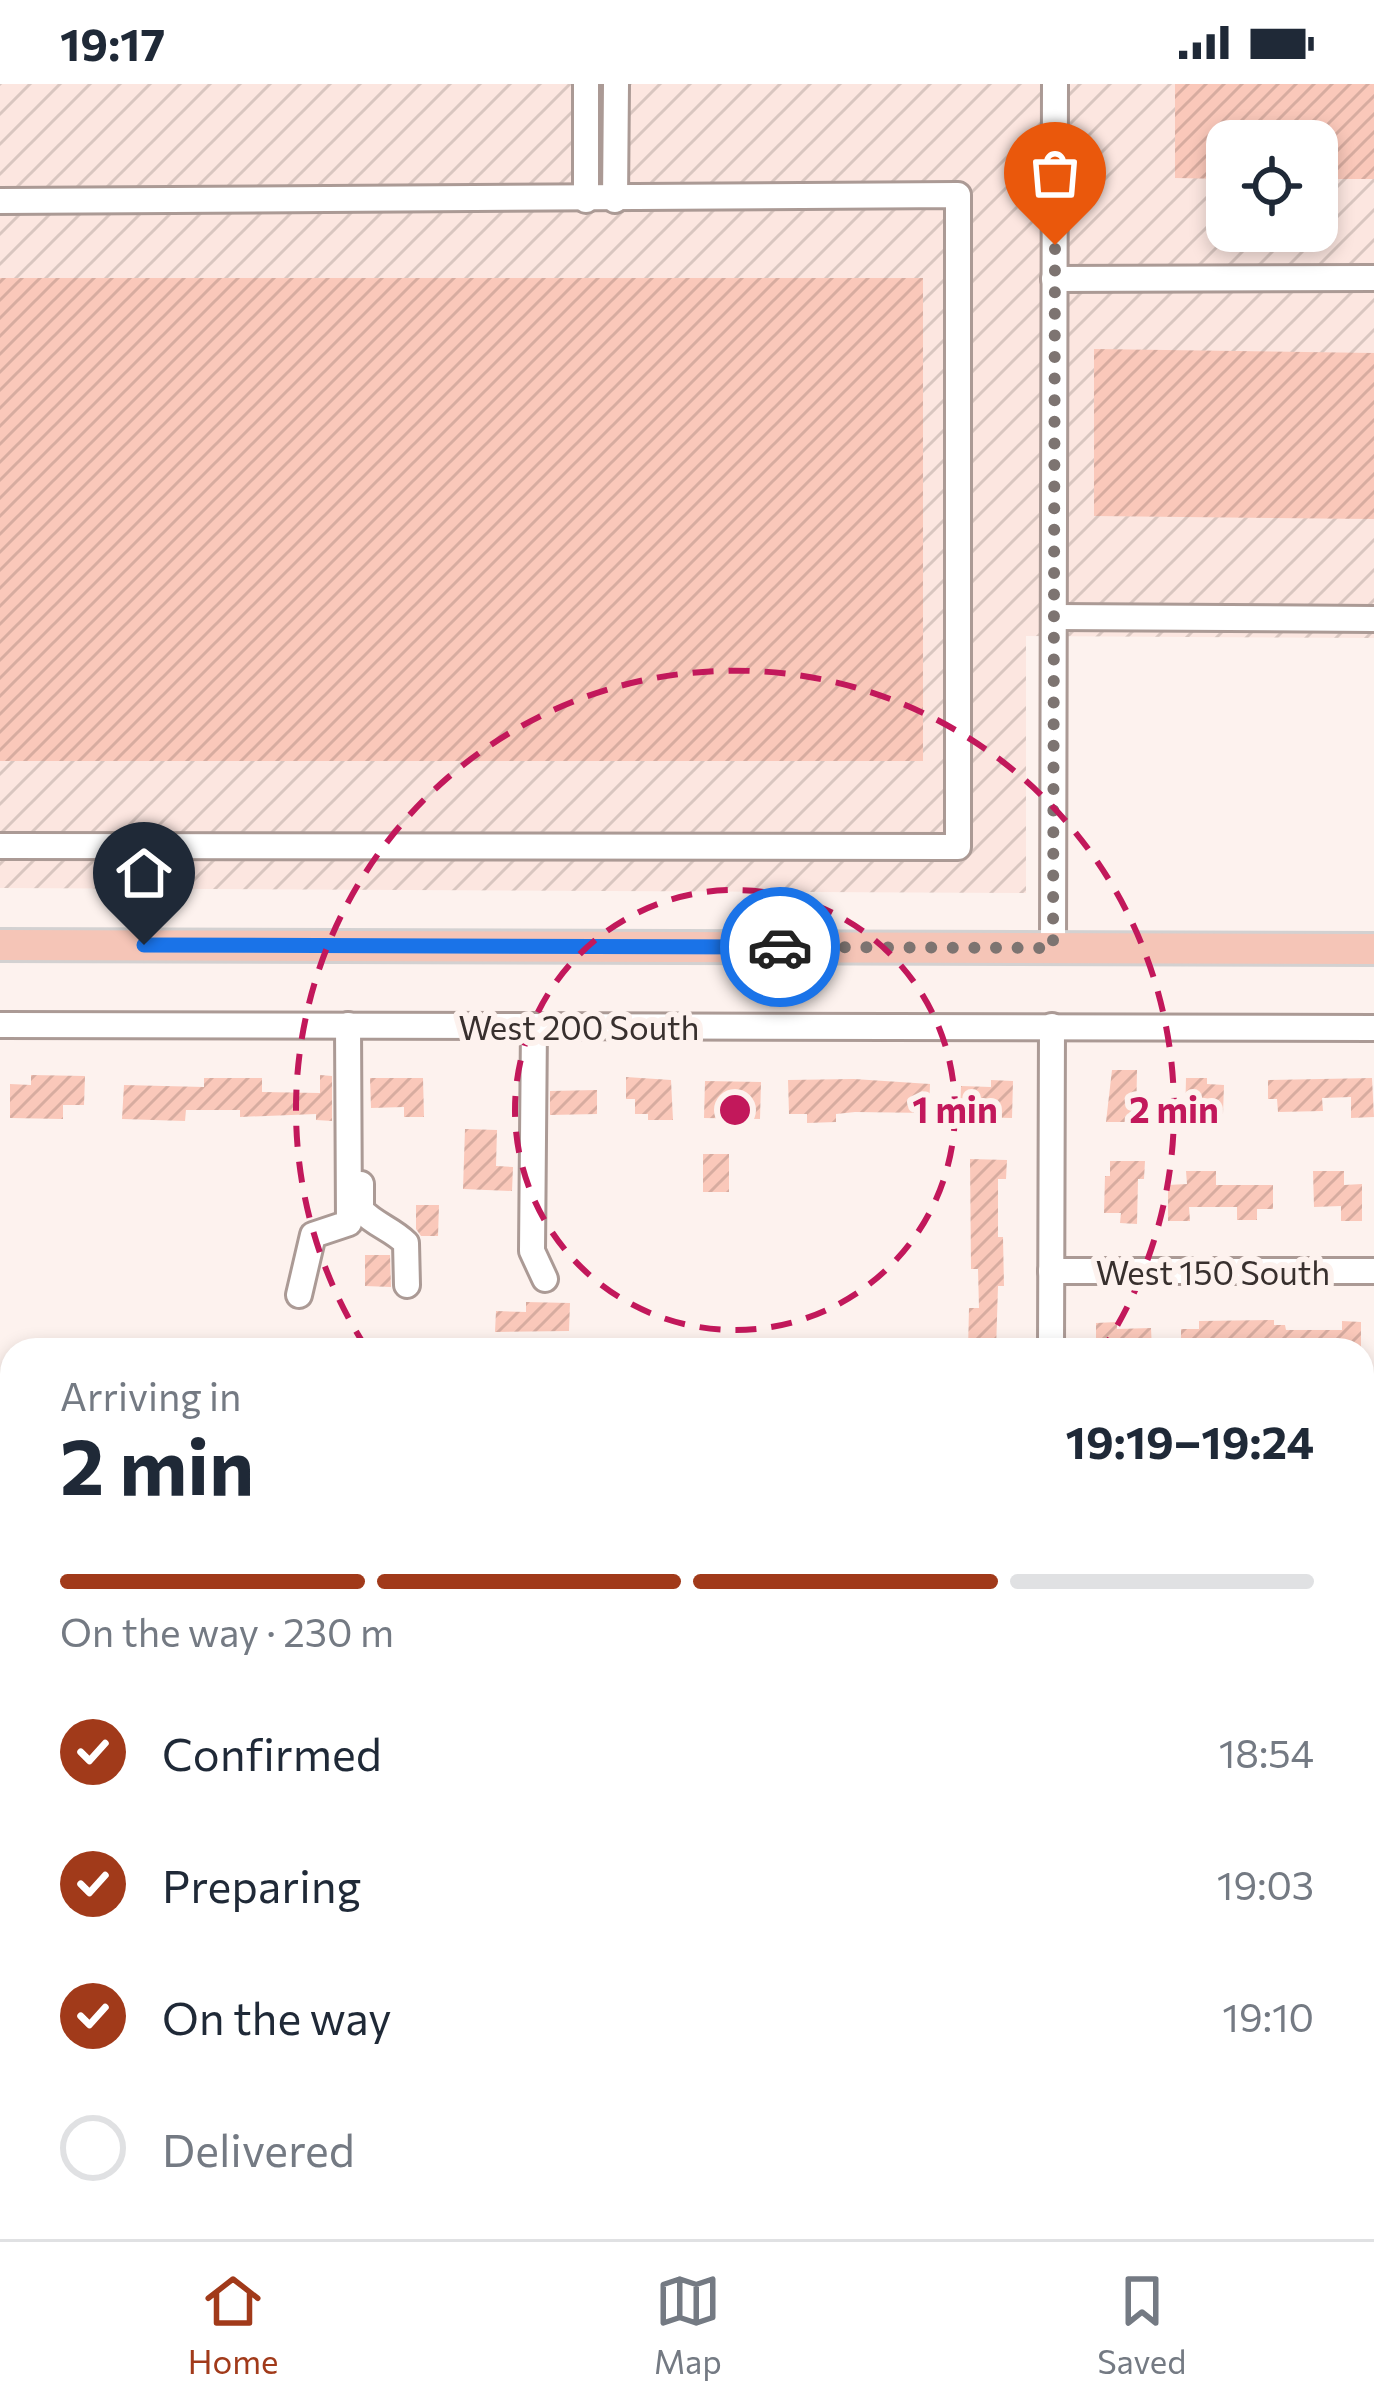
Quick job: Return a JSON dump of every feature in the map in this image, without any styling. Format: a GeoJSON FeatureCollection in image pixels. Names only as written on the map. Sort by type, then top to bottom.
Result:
{"type":"FeatureCollection","features":[{"type":"Feature","properties":{"kind":"main road"},"geometry":{"type":"LineString","coordinates":[[0,945],[1374,949]]}},
{"type":"Feature","properties":{"kind":"street"},"geometry":{"type":"LineString","coordinates":[[586,84],[586,200]]}},
{"type":"Feature","properties":{"kind":"street"},"geometry":{"type":"LineString","coordinates":[[615,200],[616,84]]}},
{"type":"Feature","properties":{"kind":"street"},"geometry":{"type":"LineString","coordinates":[[1053,948],[1055,84]]}},
{"type":"Feature","properties":{"kind":"street"},"geometry":{"type":"LineString","coordinates":[[0,201],[958,195],[958,847],[0,846]]}},
{"type":"Feature","properties":{"kind":"street"},"geometry":{"type":"LineString","coordinates":[[1054,279],[1374,278]]}},
{"type":"Feature","properties":{"kind":"street"},"geometry":{"type":"LineString","coordinates":[[1054,617],[1374,620]]}},
{"type":"Feature","properties":{"kind":"street","name":"West 200 South"},"geometry":{"type":"LineString","coordinates":[[0,1025],[1374,1028]]}},
{"type":"Feature","properties":{"kind":"street"},"geometry":{"type":"LineString","coordinates":[[356,1026],[361,1210],[376,1226],[396,1233],[406,1244],[407,1285]]}},
{"type":"Feature","properties":{"kind":"street"},"geometry":{"type":"LineString","coordinates":[[298,1294],[313,1235],[349,1223],[356,1026]]}},
{"type":"Feature","properties":{"kind":"street"},"geometry":{"type":"LineString","coordinates":[[534,1026],[532,1251],[544,1279]]}},
{"type":"Feature","properties":{"kind":"street"},"geometry":{"type":"LineString","coordinates":[[1051,1338],[1052,1026]]}},
{"type":"Feature","properties":{"kind":"street","name":"West 150 South"},"geometry":{"type":"LineString","coordinates":[[1051,1271],[1374,1271]]}},
{"type":"Feature","properties":{"kind":"shaded area"},"geometry":{"type":"Polygon","coordinates":[[[0,84],[1374,84],[1374,638],[1026,636],[1026,893],[0,888],[0,84]]]}},
{"type":"Feature","properties":{"kind":"building"},"geometry":{"type":"Polygon","coordinates":[[[1175,84],[1374,84],[1374,179],[1338,179],[1338,120],[1206,120],[1206,179],[1175,178],[1175,84]]]}},
{"type":"Feature","properties":{"kind":"building"},"geometry":{"type":"Polygon","coordinates":[[[0,278],[923,278],[923,761],[0,761],[0,278]]]}},
{"type":"Feature","properties":{"kind":"building"},"geometry":{"type":"Polygon","coordinates":[[[1094,349],[1374,353],[1374,519],[1094,516],[1094,349]]]}},
{"type":"Feature","properties":{"kind":"building"},"geometry":{"type":"Polygon","coordinates":[[[1112,1070],[1137,1070],[1136,1122],[1106,1122],[1112,1070]]]}},
{"type":"Feature","properties":{"kind":"building"},"geometry":{"type":"Polygon","coordinates":[[[31,1075],[85,1076],[84,1105],[63,1105],[63,1119],[10,1118],[10,1084],[31,1085],[31,1075]]]}},
{"type":"Feature","properties":{"kind":"building"},"geometry":{"type":"Polygon","coordinates":[[[320,1075],[332,1076],[332,1121],[316,1120],[316,1114],[240,1117],[240,1110],[186,1110],[185,1121],[122,1119],[124,1085],[204,1087],[204,1078],[262,1078],[262,1092],[320,1093],[320,1075]]]}},
{"type":"Feature","properties":{"kind":"building"},"geometry":{"type":"Polygon","coordinates":[[[626,1077],[671,1080],[673,1120],[648,1120],[648,1114],[635,1114],[635,1099],[626,1099],[626,1077]]]}},
{"type":"Feature","properties":{"kind":"building"},"geometry":{"type":"Polygon","coordinates":[[[370,1078],[423,1078],[424,1117],[404,1117],[404,1107],[371,1108],[370,1078]]]}},
{"type":"Feature","properties":{"kind":"building"},"geometry":{"type":"Polygon","coordinates":[[[1186,1078],[1207,1078],[1207,1084],[1224,1085],[1223,1114],[1185,1120],[1186,1078]]]}},
{"type":"Feature","properties":{"kind":"building"},"geometry":{"type":"Polygon","coordinates":[[[1372,1078],[1374,1117],[1351,1118],[1351,1097],[1322,1098],[1323,1111],[1278,1112],[1277,1099],[1268,1099],[1268,1080],[1372,1078]]]}},
{"type":"Feature","properties":{"kind":"building"},"geometry":{"type":"Polygon","coordinates":[[[788,1080],[930,1084],[929,1113],[855,1112],[836,1114],[836,1122],[807,1123],[807,1114],[789,1114],[788,1080]]]}},
{"type":"Feature","properties":{"kind":"building"},"geometry":{"type":"Polygon","coordinates":[[[991,1080],[1013,1081],[1012,1118],[960,1117],[961,1086],[991,1087],[991,1080]]]}},
{"type":"Feature","properties":{"kind":"building"},"geometry":{"type":"Polygon","coordinates":[[[705,1081],[761,1082],[760,1119],[704,1118],[705,1081]]]}},
{"type":"Feature","properties":{"kind":"building"},"geometry":{"type":"Polygon","coordinates":[[[597,1090],[597,1114],[550,1115],[550,1091],[597,1090]]]}},
{"type":"Feature","properties":{"kind":"building"},"geometry":{"type":"Polygon","coordinates":[[[465,1129],[497,1130],[496,1166],[513,1167],[512,1191],[463,1189],[465,1129]]]}},
{"type":"Feature","properties":{"kind":"building"},"geometry":{"type":"Polygon","coordinates":[[[703,1154],[729,1154],[729,1192],[703,1192],[703,1154]]]}},
{"type":"Feature","properties":{"kind":"building"},"geometry":{"type":"Polygon","coordinates":[[[970,1159],[1007,1160],[1006,1179],[998,1179],[1004,1286],[998,1286],[996,1338],[968,1338],[969,1308],[979,1308],[978,1269],[971,1269],[970,1159]]]}},
{"type":"Feature","properties":{"kind":"building"},"geometry":{"type":"Polygon","coordinates":[[[1110,1161],[1145,1161],[1144,1179],[1138,1179],[1137,1224],[1120,1223],[1121,1213],[1104,1213],[1110,1161]]]}},
{"type":"Feature","properties":{"kind":"building"},"geometry":{"type":"Polygon","coordinates":[[[1186,1171],[1216,1171],[1216,1185],[1273,1185],[1273,1209],[1257,1209],[1257,1220],[1237,1220],[1237,1207],[1189,1207],[1190,1221],[1168,1221],[1168,1185],[1187,1184],[1186,1171]]]}},
{"type":"Feature","properties":{"kind":"building"},"geometry":{"type":"Polygon","coordinates":[[[1313,1171],[1344,1171],[1344,1185],[1362,1184],[1362,1221],[1341,1221],[1341,1206],[1314,1207],[1313,1171]]]}},
{"type":"Feature","properties":{"kind":"building"},"geometry":{"type":"Polygon","coordinates":[[[416,1205],[439,1205],[438,1236],[421,1236],[416,1229],[416,1205]]]}},
{"type":"Feature","properties":{"kind":"building"},"geometry":{"type":"Polygon","coordinates":[[[365,1255],[390,1255],[391,1287],[365,1286],[365,1255]]]}},
{"type":"Feature","properties":{"kind":"building"},"geometry":{"type":"Polygon","coordinates":[[[526,1302],[570,1303],[569,1331],[495,1332],[496,1311],[526,1312],[526,1302]]]}},
{"type":"Feature","properties":{"kind":"building"},"geometry":{"type":"Polygon","coordinates":[[[1274,1320],[1274,1325],[1285,1325],[1286,1330],[1342,1330],[1342,1321],[1361,1322],[1361,1338],[1181,1338],[1181,1329],[1199,1329],[1199,1321],[1274,1320]]]}},
{"type":"Feature","properties":{"kind":"building"},"geometry":{"type":"Polygon","coordinates":[[[1117,1322],[1117,1329],[1151,1328],[1151,1338],[1096,1338],[1096,1323],[1117,1322]]]}},
{"type":"Feature","properties":{"kind":"way so far"},"geometry":{"type":"LineString","coordinates":[[780,947],[1053,948],[1055,245]]}},
{"type":"Feature","properties":{"kind":"route"},"geometry":{"type":"LineString","coordinates":[[144,945],[780,947]]}}]}
